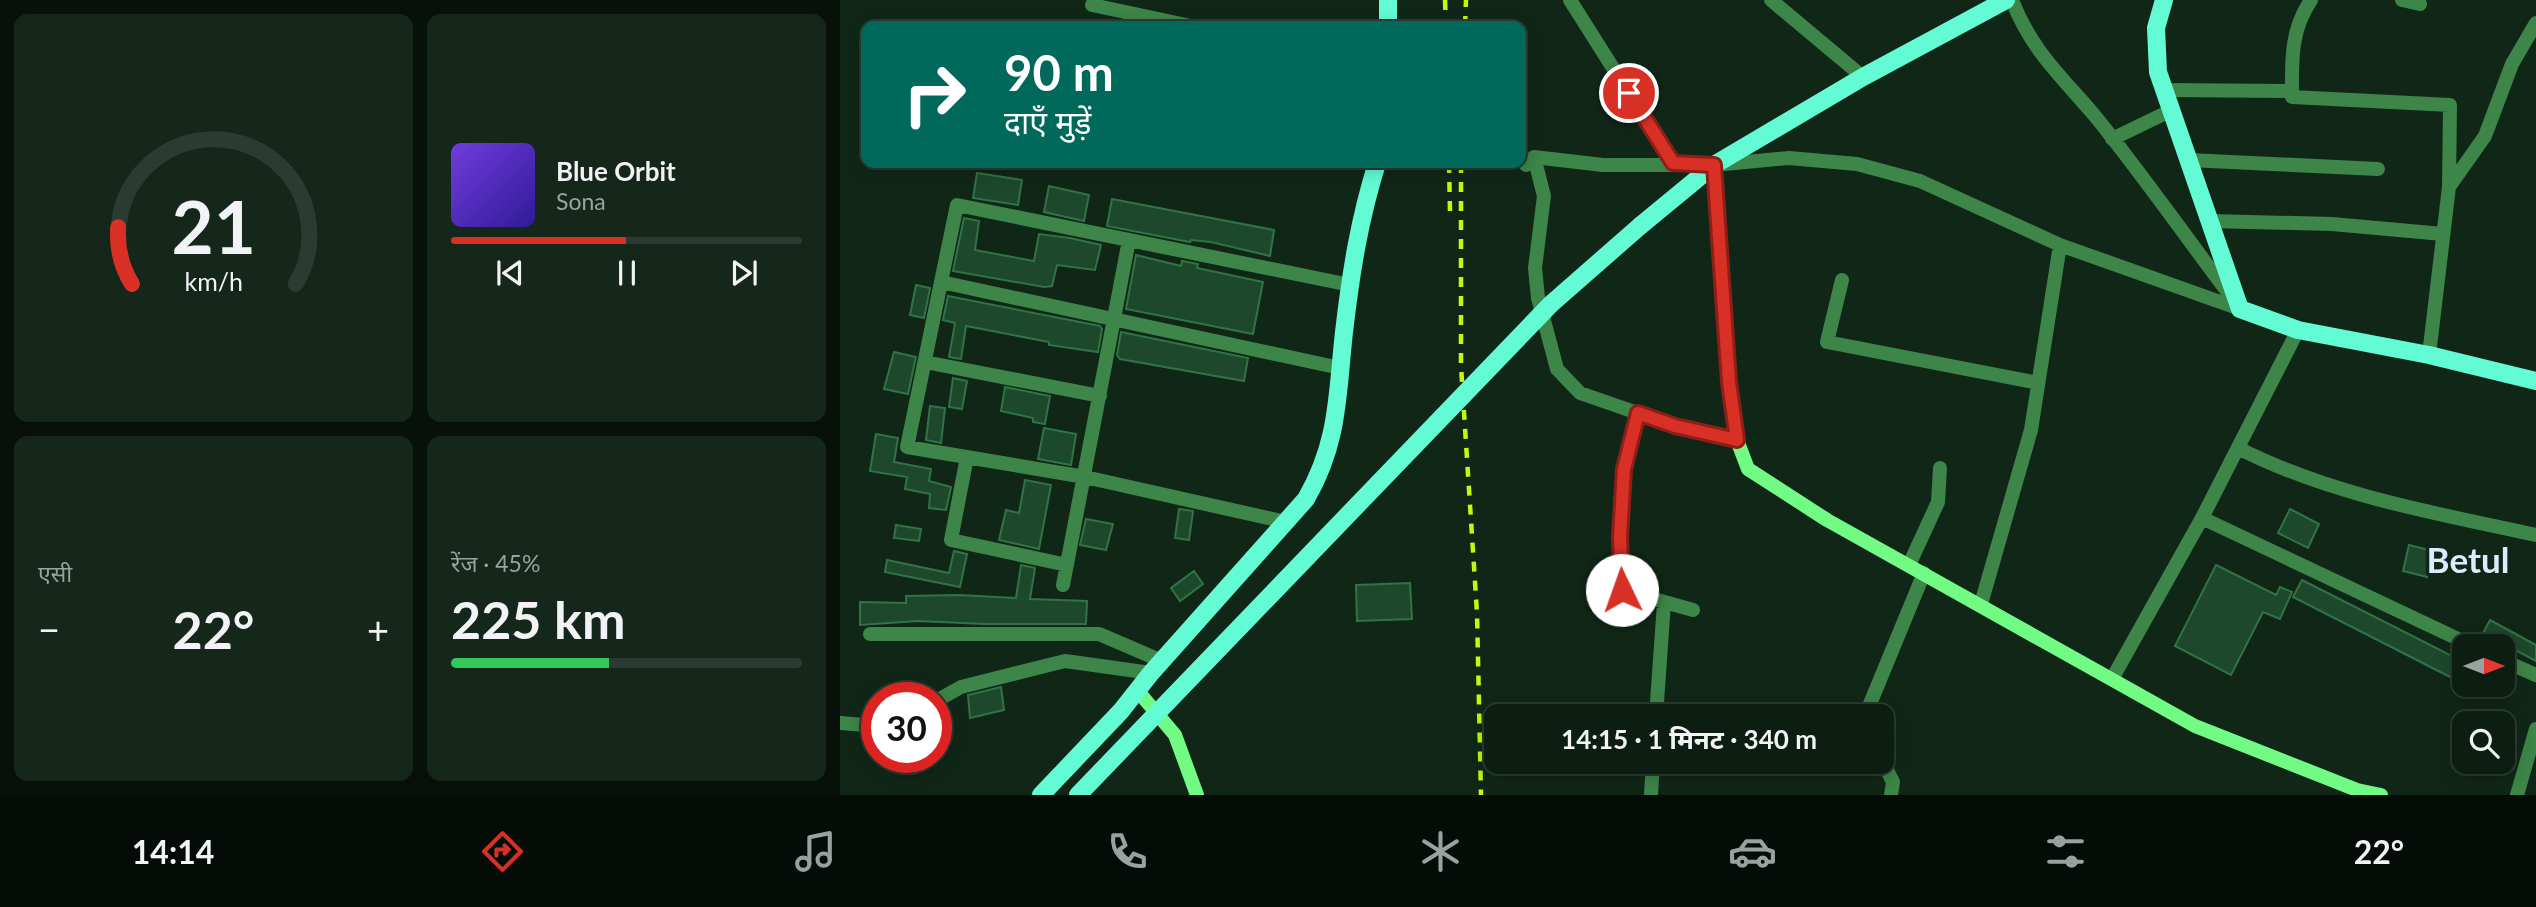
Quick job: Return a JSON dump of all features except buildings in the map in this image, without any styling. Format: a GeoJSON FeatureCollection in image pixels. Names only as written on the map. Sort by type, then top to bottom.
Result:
{"type":"FeatureCollection","features":[{"type":"Feature","properties":{"kind":"main road"},"geometry":{"type":"LineString","coordinates":[[1388,0],[1388,21]]}},
{"type":"Feature","properties":{"kind":"main road"},"geometry":{"type":"LineString","coordinates":[[1078,795],[1551,304],[1640,226],[1714,165],[1863,77],[2006,0]]}},
{"type":"Feature","properties":{"kind":"main road"},"geometry":{"type":"LineString","coordinates":[[2164,0],[2156,28],[2158,72],[2240,309],[2298,330],[2429,355],[2536,380]]}},
{"type":"Feature","properties":{"kind":"main road"},"geometry":{"type":"LineString","coordinates":[[1041,795],[1306,499],[1323,470],[1335,421],[1360,218],[1375,168]]}},
{"type":"Feature","properties":{"kind":"street"},"geometry":{"type":"LineString","coordinates":[[1570,0],[1673,163]]}},
{"type":"Feature","properties":{"kind":"street"},"geometry":{"type":"LineString","coordinates":[[1771,0],[1787,6],[1863,77]]}},
{"type":"Feature","properties":{"kind":"street"},"geometry":{"type":"LineString","coordinates":[[2012,0],[2024,31],[2112,139],[2240,309]]}},
{"type":"Feature","properties":{"kind":"street"},"geometry":{"type":"LineString","coordinates":[[2311,0],[2298,18],[2292,51],[2292,97],[2450,105],[2449,187],[2429,355]]}},
{"type":"Feature","properties":{"kind":"street"},"geometry":{"type":"LineString","coordinates":[[2402,0],[2420,4]]}},
{"type":"Feature","properties":{"kind":"street"},"geometry":{"type":"LineString","coordinates":[[1092,5],[1167,21]]}},
{"type":"Feature","properties":{"kind":"street"},"geometry":{"type":"LineString","coordinates":[[2449,187],[2485,136],[2512,64],[2536,23]]}},
{"type":"Feature","properties":{"kind":"street"},"geometry":{"type":"LineString","coordinates":[[2165,90],[2292,91]]}},
{"type":"Feature","properties":{"kind":"street"},"geometry":{"type":"LineString","coordinates":[[2112,139],[2172,110]]}},
{"type":"Feature","properties":{"kind":"street"},"geometry":{"type":"LineString","coordinates":[[1737,440],[1675,426],[1580,394],[1557,369],[1538,298],[1535,268],[1544,196],[1528,158],[1603,165],[1714,165],[1789,158],[1857,164],[1920,181],[2060,245],[2240,309]]}},
{"type":"Feature","properties":{"kind":"street"},"geometry":{"type":"LineString","coordinates":[[2189,160],[2378,169]]}},
{"type":"Feature","properties":{"kind":"street"},"geometry":{"type":"LineString","coordinates":[[1714,165],[1729,382],[1737,440],[1748,469],[1827,520],[2195,726],[2357,793],[2381,795]]}},
{"type":"Feature","properties":{"kind":"street"},"geometry":{"type":"LineString","coordinates":[[1286,522],[1085,477],[907,447],[957,205],[1350,285]]}},
{"type":"Feature","properties":{"kind":"street"},"geometry":{"type":"LineString","coordinates":[[2210,221],[2332,224],[2443,234]]}},
{"type":"Feature","properties":{"kind":"street"},"geometry":{"type":"LineString","coordinates":[[1063,585],[1129,240]]}},
{"type":"Feature","properties":{"kind":"street"},"geometry":{"type":"LineString","coordinates":[[1981,604],[2031,430],[2060,245]]}},
{"type":"Feature","properties":{"kind":"street"},"geometry":{"type":"LineString","coordinates":[[1842,280],[1827,342],[2038,383]]}},
{"type":"Feature","properties":{"kind":"street"},"geometry":{"type":"LineString","coordinates":[[941,282],[1340,368]]}},
{"type":"Feature","properties":{"kind":"street"},"geometry":{"type":"LineString","coordinates":[[2112,679],[2202,518],[2298,330]]}},
{"type":"Feature","properties":{"kind":"street"},"geometry":{"type":"LineString","coordinates":[[925,362],[1100,396]]}},
{"type":"Feature","properties":{"kind":"street"},"geometry":{"type":"LineString","coordinates":[[1638,413],[1624,469],[1620,537],[1622,590],[1693,610]]}},
{"type":"Feature","properties":{"kind":"street"},"geometry":{"type":"LineString","coordinates":[[2238,448],[2276,467],[2403,506],[2536,535]]}},
{"type":"Feature","properties":{"kind":"street"},"geometry":{"type":"LineString","coordinates":[[967,457],[951,540],[1067,565]]}},
{"type":"Feature","properties":{"kind":"street"},"geometry":{"type":"LineString","coordinates":[[1909,565],[1938,502],[1940,468]]}},
{"type":"Feature","properties":{"kind":"street"},"geometry":{"type":"LineString","coordinates":[[2202,518],[2452,636]]}},
{"type":"Feature","properties":{"kind":"street"},"geometry":{"type":"LineString","coordinates":[[1870,704],[1924,573]]}},
{"type":"Feature","properties":{"kind":"street"},"geometry":{"type":"LineString","coordinates":[[1657,704],[1664,603]]}},
{"type":"Feature","properties":{"kind":"street"},"geometry":{"type":"LineString","coordinates":[[870,634],[1099,634],[1156,667]]}},
{"type":"Feature","properties":{"kind":"street"},"geometry":{"type":"LineString","coordinates":[[952,692],[961,687],[1065,661],[1156,667]]}},
{"type":"Feature","properties":{"kind":"street"},"geometry":{"type":"LineString","coordinates":[[2515,666],[2536,675]]}},
{"type":"Feature","properties":{"kind":"street"},"geometry":{"type":"LineString","coordinates":[[1137,690],[1175,736],[1198,795]]}},
{"type":"Feature","properties":{"kind":"street"},"geometry":{"type":"LineString","coordinates":[[841,723],[861,725]]}},
{"type":"Feature","properties":{"kind":"street"},"geometry":{"type":"LineString","coordinates":[[2517,795],[2536,729]]}},
{"type":"Feature","properties":{"kind":"street"},"geometry":{"type":"LineString","coordinates":[[1651,795],[1652,774]]}},
{"type":"Feature","properties":{"kind":"street"},"geometry":{"type":"LineString","coordinates":[[1889,774],[1893,782],[1891,795]]}},
{"type":"Feature","properties":{"kind":"railway"},"geometry":{"type":"LineString","coordinates":[[1445,0],[1446,21]]}},
{"type":"Feature","properties":{"kind":"railway"},"geometry":{"type":"LineString","coordinates":[[1465,21],[1466,0]]}},
{"type":"Feature","properties":{"kind":"railway"},"geometry":{"type":"LineString","coordinates":[[1449,168],[1450,211]]}},
{"type":"Feature","properties":{"kind":"railway"},"geometry":{"type":"LineString","coordinates":[[1461,168],[1461,366],[1477,613],[1481,795]]}},
{"type":"Feature","properties":{"kind":"district","name":"Betul"},"geometry":{"type":"Point","coordinates":[2468,559]}},
{"type":"Feature","properties":{"kind":"route"},"geometry":{"type":"LineString","coordinates":[[1622,590],[1620,537],[1624,469],[1638,413],[1675,426],[1737,440],[1729,382],[1714,165],[1673,163],[1629,93]]}}]}
